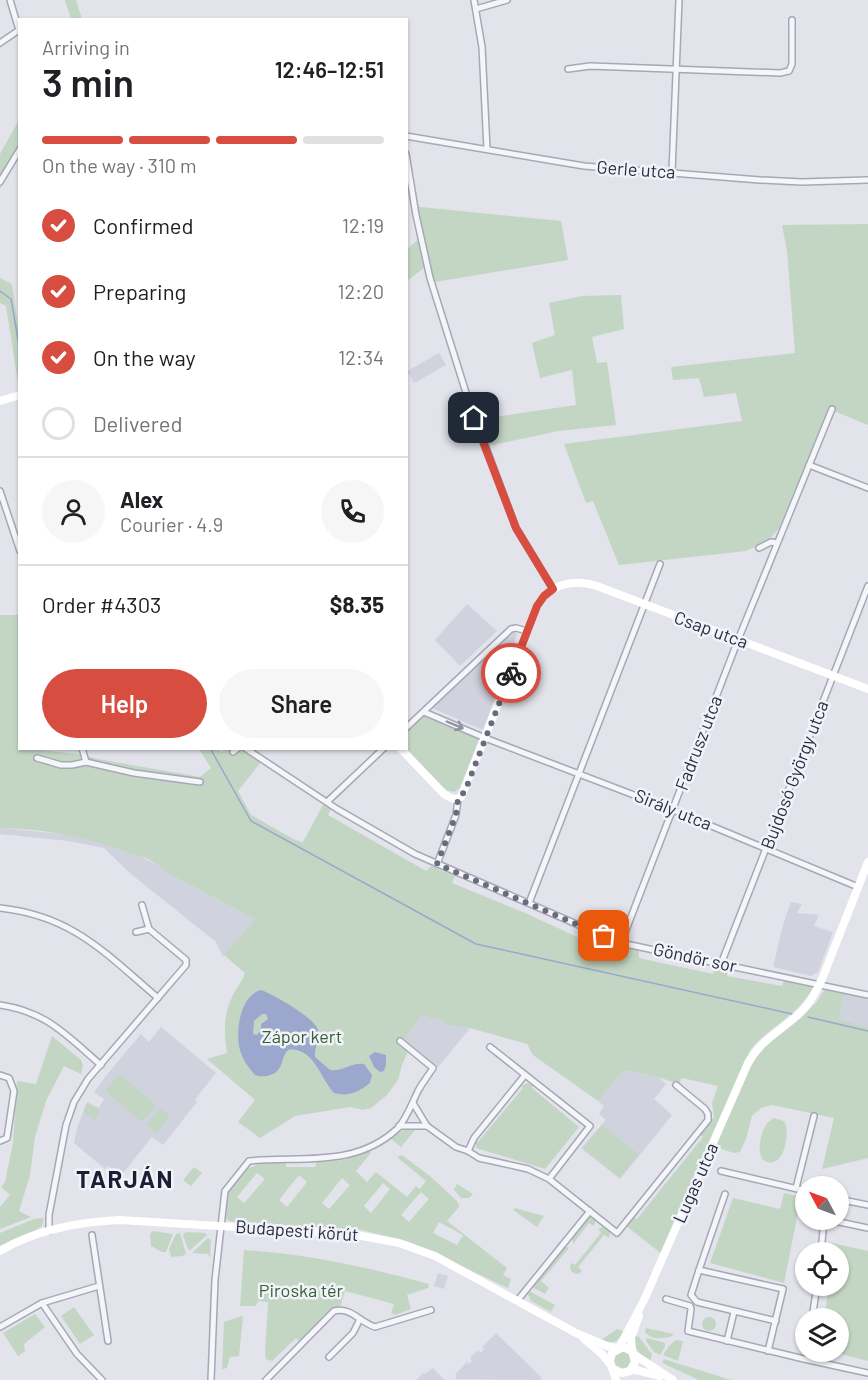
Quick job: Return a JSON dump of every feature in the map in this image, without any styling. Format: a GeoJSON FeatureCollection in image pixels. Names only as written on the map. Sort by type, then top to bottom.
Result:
{"type":"FeatureCollection","features":[{"type":"Feature","properties":{"kind":"street"},"geometry":{"type":"LineString","coordinates":[[10,0],[18,24]]}},
{"type":"Feature","properties":{"kind":"street"},"geometry":{"type":"LineString","coordinates":[[474,0],[482,47],[487,149]]}},
{"type":"Feature","properties":{"kind":"street"},"geometry":{"type":"LineString","coordinates":[[476,9],[507,0]]}},
{"type":"Feature","properties":{"kind":"street"},"geometry":{"type":"LineString","coordinates":[[672,172],[679,0]]}},
{"type":"Feature","properties":{"kind":"street"},"geometry":{"type":"LineString","coordinates":[[568,69],[590,66],[780,73],[789,71],[792,64],[792,20]]}},
{"type":"Feature","properties":{"kind":"street"},"geometry":{"type":"LineString","coordinates":[[0,43],[18,31]]}},
{"type":"Feature","properties":{"kind":"street","name":"Gerle utca"},"geometry":{"type":"LineString","coordinates":[[408,136],[585,166],[802,182],[868,180]]}},
{"type":"Feature","properties":{"kind":"street"},"geometry":{"type":"LineString","coordinates":[[0,182],[18,152]]}},
{"type":"Feature","properties":{"kind":"street"},"geometry":{"type":"LineString","coordinates":[[408,166],[430,278],[468,399],[512,519],[553,589],[540,602],[527,631],[465,791],[458,799],[456,815],[437,864]]}},
{"type":"Feature","properties":{"kind":"street"},"geometry":{"type":"LineString","coordinates":[[0,401],[18,396]]}},
{"type":"Feature","properties":{"kind":"street","name":"Fadrusz utca"},"geometry":{"type":"LineString","coordinates":[[621,943],[738,640],[832,409]]}},
{"type":"Feature","properties":{"kind":"street"},"geometry":{"type":"LineString","coordinates":[[809,465],[868,488]]}},
{"type":"Feature","properties":{"kind":"street"},"geometry":{"type":"LineString","coordinates":[[0,491],[18,545]]}},
{"type":"Feature","properties":{"kind":"street"},"geometry":{"type":"LineString","coordinates":[[759,548],[771,542],[777,543]]}},
{"type":"Feature","properties":{"kind":"street"},"geometry":{"type":"LineString","coordinates":[[529,903],[660,564]]}},
{"type":"Feature","properties":{"kind":"street","name":"Csap utca"},"geometry":{"type":"LineString","coordinates":[[553,589],[572,582],[585,583],[868,689]]}},
{"type":"Feature","properties":{"kind":"street","name":"Bujdosó György utca"},"geometry":{"type":"LineString","coordinates":[[722,964],[868,586]]}},
{"type":"Feature","properties":{"kind":"street"},"geometry":{"type":"LineString","coordinates":[[408,726],[511,629],[527,631]]}},
{"type":"Feature","properties":{"kind":"street","name":"Sirály utca"},"geometry":{"type":"LineString","coordinates":[[424,712],[485,738],[673,810],[858,887]]}},
{"type":"Feature","properties":{"kind":"street"},"geometry":{"type":"LineString","coordinates":[[83,750],[86,762]]}},
{"type":"Feature","properties":{"kind":"street","name":"Göndör sor"},"geometry":{"type":"LineString","coordinates":[[248,750],[337,809],[437,864],[621,943],[868,995]]}},
{"type":"Feature","properties":{"kind":"street"},"geometry":{"type":"LineString","coordinates":[[328,801],[382,750]]}},
{"type":"Feature","properties":{"kind":"street"},"geometry":{"type":"LineString","coordinates":[[402,750],[444,794],[451,799],[458,799]]}},
{"type":"Feature","properties":{"kind":"street"},"geometry":{"type":"LineString","coordinates":[[37,758],[61,765],[86,762],[134,773],[200,782]]}},
{"type":"Feature","properties":{"kind":"street","name":"Lugas utca"},"geometry":{"type":"LineString","coordinates":[[633,1353],[632,1334],[645,1298],[746,1068],[761,1044],[806,1007],[820,984],[868,862]]}},
{"type":"Feature","properties":{"kind":"street"},"geometry":{"type":"LineString","coordinates":[[49,1231],[49,1215],[70,1112],[84,1085],[187,963],[149,929],[142,905]]}},
{"type":"Feature","properties":{"kind":"street"},"geometry":{"type":"LineString","coordinates":[[0,908],[31,913],[55,921],[79,933],[158,998]]}},
{"type":"Feature","properties":{"kind":"street"},"geometry":{"type":"LineString","coordinates":[[136,932],[149,929]]}},
{"type":"Feature","properties":{"kind":"street"},"geometry":{"type":"LineString","coordinates":[[0,1005],[18,1008],[41,1017],[100,1065]]}},
{"type":"Feature","properties":{"kind":"street"},"geometry":{"type":"LineString","coordinates":[[211,1380],[215,1280],[225,1191],[249,1161],[350,1156],[376,1145],[399,1126],[413,1104],[418,1090],[433,1068],[400,1041]]}},
{"type":"Feature","properties":{"kind":"street"},"geometry":{"type":"LineString","coordinates":[[490,1047],[590,1126],[549,1179]]}},
{"type":"Feature","properties":{"kind":"street"},"geometry":{"type":"LineString","coordinates":[[0,1075],[9,1078],[15,1091],[8,1135],[5,1140],[0,1141]]}},
{"type":"Feature","properties":{"kind":"street"},"geometry":{"type":"LineString","coordinates":[[468,1151],[474,1138],[525,1075]]}},
{"type":"Feature","properties":{"kind":"street","name":"Lugas utca"},"geometry":{"type":"LineString","coordinates":[[590,1211],[617,1233],[708,1120],[705,1109],[676,1085]]}},
{"type":"Feature","properties":{"kind":"street"},"geometry":{"type":"LineString","coordinates":[[413,1104],[427,1126],[456,1148],[468,1151],[479,1158],[528,1169],[549,1179],[590,1211],[517,1301]]}},
{"type":"Feature","properties":{"kind":"street"},"geometry":{"type":"LineString","coordinates":[[799,1176],[814,1116]]}},
{"type":"Feature","properties":{"kind":"street"},"geometry":{"type":"LineString","coordinates":[[399,1126],[427,1126]]}},
{"type":"Feature","properties":{"kind":"street"},"geometry":{"type":"LineString","coordinates":[[721,1171],[795,1188]]}},
{"type":"Feature","properties":{"kind":"street","name":"Lugas utca"},"geometry":{"type":"LineString","coordinates":[[725,1194],[691,1295],[697,1302],[734,1312]]}},
{"type":"Feature","properties":{"kind":"street"},"geometry":{"type":"LineString","coordinates":[[849,1201],[868,1205]]}},
{"type":"Feature","properties":{"kind":"street","name":"Budapesti körút"},"geometry":{"type":"LineString","coordinates":[[0,1251],[49,1231],[86,1223],[119,1220],[351,1234],[399,1243],[435,1256],[576,1333],[607,1346],[618,1348]]}},
{"type":"Feature","properties":{"kind":"street"},"geometry":{"type":"LineString","coordinates":[[849,1224],[868,1228]]}},
{"type":"Feature","properties":{"kind":"street"},"geometry":{"type":"LineString","coordinates":[[92,1235],[108,1341]]}},
{"type":"Feature","properties":{"kind":"street"},"geometry":{"type":"LineString","coordinates":[[699,1270],[783,1289],[768,1351]]}},
{"type":"Feature","properties":{"kind":"street"},"geometry":{"type":"LineString","coordinates":[[0,1327],[42,1303],[99,1286]]}},
{"type":"Feature","properties":{"kind":"street","name":"Lugas utca"},"geometry":{"type":"LineString","coordinates":[[618,1348],[645,1298]]}},
{"type":"Feature","properties":{"kind":"street"},"geometry":{"type":"LineString","coordinates":[[666,1299],[690,1306],[692,1309],[688,1331],[795,1357]]}},
{"type":"Feature","properties":{"kind":"street"},"geometry":{"type":"LineString","coordinates":[[42,1303],[78,1354],[102,1380]]}},
{"type":"Feature","properties":{"kind":"street"},"geometry":{"type":"LineString","coordinates":[[266,1380],[334,1311],[344,1310],[375,1327],[431,1310]]}},
{"type":"Feature","properties":{"kind":"street"},"geometry":{"type":"LineString","coordinates":[[727,1341],[734,1312],[776,1321]]}},
{"type":"Feature","properties":{"kind":"street"},"geometry":{"type":"LineString","coordinates":[[329,1358],[353,1333],[360,1319]]}},
{"type":"Feature","properties":{"kind":"street","name":"Budapesti körút"},"geometry":{"type":"LineString","coordinates":[[576,1333],[602,1354],[611,1366]]}},
{"type":"Feature","properties":{"kind":"street"},"geometry":{"type":"LineString","coordinates":[[616,1380],[610,1355],[618,1348],[626,1348],[671,1380]]}},
{"type":"Feature","properties":{"kind":"street"},"geometry":{"type":"LineString","coordinates":[[626,1380],[635,1362],[633,1353]]}},
{"type":"Feature","properties":{"kind":"street"},"geometry":{"type":"LineString","coordinates":[[819,1362],[868,1372]]}},
{"type":"Feature","properties":{"kind":"street"},"geometry":{"type":"LineString","coordinates":[[611,1366],[622,1373],[631,1370],[671,1380]]}},
{"type":"Feature","properties":{"kind":"shaded area"},"geometry":{"type":"Polygon","coordinates":[[[439,353],[446,365],[414,383],[408,370],[439,353]]]}},
{"type":"Feature","properties":{"kind":"shaded area"},"geometry":{"type":"Polygon","coordinates":[[[467,604],[497,631],[460,666],[435,640],[467,604]]]}},
{"type":"Feature","properties":{"kind":"shaded area"},"geometry":{"type":"Polygon","coordinates":[[[512,631],[517,634],[483,730],[432,708],[512,631]]]}},
{"type":"Feature","properties":{"kind":"shaded area"},"geometry":{"type":"Polygon","coordinates":[[[0,828],[62,834],[104,843],[140,856],[167,873],[255,919],[223,957],[216,942],[131,874],[104,848],[69,841],[0,834],[0,828]]]}},
{"type":"Feature","properties":{"kind":"shaded area"},"geometry":{"type":"Polygon","coordinates":[[[791,902],[802,904],[797,913],[819,915],[814,926],[833,932],[818,972],[811,976],[773,967],[791,902]]]}},
{"type":"Feature","properties":{"kind":"shaded area"},"geometry":{"type":"Polygon","coordinates":[[[845,991],[868,996],[868,1027],[839,1019],[845,991]]]}},
{"type":"Feature","properties":{"kind":"shaded area"},"geometry":{"type":"Polygon","coordinates":[[[422,1015],[438,1018],[446,1025],[470,1028],[438,1067],[404,1040],[422,1015]]]}},
{"type":"Feature","properties":{"kind":"shaded area"},"geometry":{"type":"Polygon","coordinates":[[[161,1027],[216,1073],[195,1100],[197,1102],[163,1145],[152,1137],[118,1179],[109,1172],[111,1168],[108,1166],[105,1169],[74,1143],[77,1128],[87,1102],[99,1108],[104,1099],[94,1092],[105,1077],[141,1034],[149,1042],[161,1027]]]}},
{"type":"Feature","properties":{"kind":"shaded area"},"geometry":{"type":"Polygon","coordinates":[[[624,1070],[658,1077],[666,1084],[654,1099],[672,1115],[620,1179],[581,1148],[606,1120],[599,1114],[604,1106],[598,1101],[624,1070]]]}},
{"type":"Feature","properties":{"kind":"shaded area"},"geometry":{"type":"Polygon","coordinates":[[[438,1273],[448,1276],[444,1289],[434,1286],[438,1273]]]}},
{"type":"Feature","properties":{"kind":"shaded area"},"geometry":{"type":"Polygon","coordinates":[[[496,1333],[542,1378],[540,1380],[455,1379],[457,1376],[455,1374],[467,1362],[469,1364],[472,1361],[470,1358],[478,1350],[481,1353],[484,1349],[482,1347],[496,1333]]]}},
{"type":"Feature","properties":{"kind":"shaded area"},"geometry":{"type":"Polygon","coordinates":[[[433,1368],[445,1380],[417,1379],[423,1373],[433,1368]]]}},
{"type":"Feature","properties":{"kind":"green space"},"geometry":{"type":"Polygon","coordinates":[[[65,0],[76,0],[82,18],[71,18],[65,0]]]}},
{"type":"Feature","properties":{"kind":"green space"},"geometry":{"type":"Polygon","coordinates":[[[18,122],[18,156],[0,189],[0,154],[18,122]]]}},
{"type":"Feature","properties":{"kind":"green space"},"geometry":{"type":"Polygon","coordinates":[[[411,206],[561,221],[568,260],[435,282],[429,264],[408,280],[408,248],[418,240],[411,206]]]}},
{"type":"Feature","properties":{"kind":"green space"},"geometry":{"type":"Polygon","coordinates":[[[868,224],[868,425],[829,409],[779,528],[769,540],[746,551],[619,565],[593,501],[586,503],[564,444],[742,421],[736,393],[704,397],[699,378],[673,380],[671,367],[795,353],[787,251],[782,225],[868,224]]]}},
{"type":"Feature","properties":{"kind":"green space"},"geometry":{"type":"Polygon","coordinates":[[[0,278],[12,284],[18,327],[18,383],[6,306],[0,303],[0,278]]]}},
{"type":"Feature","properties":{"kind":"green space"},"geometry":{"type":"Polygon","coordinates":[[[621,295],[624,329],[592,337],[597,363],[607,362],[616,425],[558,431],[488,446],[480,419],[576,405],[572,370],[540,378],[532,343],[555,335],[549,303],[582,296],[621,295]]]}},
{"type":"Feature","properties":{"kind":"green space","name":"Zápor kert"},"geometry":{"type":"Polygon","coordinates":[[[0,615],[18,615],[18,750],[78,754],[200,777],[211,768],[200,750],[220,750],[221,752],[240,750],[261,762],[238,791],[251,815],[295,840],[303,842],[324,803],[331,809],[328,815],[426,871],[431,866],[455,876],[452,883],[610,952],[616,944],[639,951],[639,958],[713,974],[715,966],[728,968],[727,976],[782,986],[784,980],[814,986],[793,1012],[751,1049],[662,1254],[626,1226],[634,1217],[637,1219],[703,1137],[699,1134],[714,1117],[712,1103],[718,1086],[682,1078],[679,1084],[624,1070],[598,1101],[533,1055],[527,1044],[470,1028],[446,1025],[438,1018],[422,1015],[404,1040],[411,1045],[398,1080],[387,1095],[371,1108],[363,1110],[350,1107],[295,1116],[260,1138],[238,1122],[255,1100],[207,1059],[227,1053],[225,1030],[227,1009],[245,973],[224,955],[255,919],[167,873],[145,858],[70,836],[35,830],[0,828],[0,615]]]}},
{"type":"Feature","properties":{"kind":"green space"},"geometry":{"type":"Polygon","coordinates":[[[425,715],[479,739],[460,788],[454,792],[446,790],[405,750],[408,750],[408,730],[425,715]]]}},
{"type":"Feature","properties":{"kind":"green space"},"geometry":{"type":"Polygon","coordinates":[[[826,987],[845,991],[839,1019],[868,1027],[868,1158],[822,1169],[834,1118],[772,1105],[761,1108],[752,1116],[740,1152],[734,1153],[715,1147],[760,1051],[816,1003],[826,987]]]}},
{"type":"Feature","properties":{"kind":"green space"},"geometry":{"type":"Polygon","coordinates":[[[52,1036],[81,1060],[83,1066],[81,1074],[64,1066],[46,1101],[35,1137],[30,1175],[19,1211],[31,1217],[0,1229],[0,1207],[10,1195],[1,1187],[5,1182],[13,1143],[17,1081],[36,1084],[52,1036]]]}},
{"type":"Feature","properties":{"kind":"green space"},"geometry":{"type":"Polygon","coordinates":[[[119,1074],[156,1105],[142,1122],[105,1091],[119,1074]]]}},
{"type":"Feature","properties":{"kind":"green space"},"geometry":{"type":"Polygon","coordinates":[[[528,1083],[579,1127],[545,1169],[476,1148],[476,1141],[478,1142],[523,1088],[521,1086],[528,1083]]]}},
{"type":"Feature","properties":{"kind":"green space"},"geometry":{"type":"Polygon","coordinates":[[[87,1103],[100,1110],[96,1120],[83,1112],[87,1103]]]}},
{"type":"Feature","properties":{"kind":"green space"},"geometry":{"type":"Polygon","coordinates":[[[160,1108],[170,1116],[156,1133],[146,1125],[160,1108]]]}},
{"type":"Feature","properties":{"kind":"green space"},"geometry":{"type":"Polygon","coordinates":[[[774,1118],[784,1121],[787,1134],[786,1143],[780,1157],[775,1162],[769,1162],[762,1159],[760,1143],[763,1130],[774,1118]]]}},
{"type":"Feature","properties":{"kind":"green space"},"geometry":{"type":"Polygon","coordinates":[[[602,1125],[639,1155],[620,1178],[583,1149],[602,1125]]]}},
{"type":"Feature","properties":{"kind":"green space"},"geometry":{"type":"Polygon","coordinates":[[[416,1129],[401,1147],[390,1138],[404,1130],[416,1129]]]}},
{"type":"Feature","properties":{"kind":"green space"},"geometry":{"type":"Polygon","coordinates":[[[369,1151],[371,1153],[356,1171],[367,1182],[376,1172],[407,1197],[416,1186],[420,1189],[426,1181],[397,1157],[402,1155],[430,1176],[458,1202],[459,1207],[447,1221],[507,1268],[503,1275],[511,1279],[508,1288],[410,1242],[362,1230],[229,1221],[226,1218],[228,1192],[247,1169],[261,1163],[286,1162],[286,1167],[315,1167],[317,1162],[344,1160],[369,1151]],[[257,1173],[237,1197],[244,1203],[265,1179],[257,1173]],[[299,1175],[279,1200],[287,1207],[307,1182],[299,1175]],[[342,1178],[322,1203],[329,1209],[350,1185],[342,1178]],[[383,1183],[364,1206],[371,1213],[390,1189],[383,1183]],[[421,1192],[401,1215],[409,1222],[429,1199],[421,1192]],[[439,1222],[433,1233],[457,1245],[463,1235],[439,1222]]]}},
{"type":"Feature","properties":{"kind":"green space"},"geometry":{"type":"Polygon","coordinates":[[[194,1167],[202,1173],[191,1186],[183,1180],[194,1167]]]}},
{"type":"Feature","properties":{"kind":"green space"},"geometry":{"type":"Polygon","coordinates":[[[457,1184],[473,1194],[469,1198],[461,1198],[454,1190],[457,1184]]]}},
{"type":"Feature","properties":{"kind":"green space"},"geometry":{"type":"Polygon","coordinates":[[[784,1193],[795,1196],[795,1227],[784,1283],[710,1263],[733,1198],[780,1209],[784,1193]]]}},
{"type":"Feature","properties":{"kind":"green space"},"geometry":{"type":"Polygon","coordinates":[[[515,1208],[544,1216],[537,1227],[513,1210],[515,1208]]]}},
{"type":"Feature","properties":{"kind":"green space"},"geometry":{"type":"Polygon","coordinates":[[[591,1217],[595,1219],[595,1224],[593,1226],[589,1223],[573,1244],[572,1237],[591,1217]]]}},
{"type":"Feature","properties":{"kind":"green space"},"geometry":{"type":"Polygon","coordinates":[[[44,1218],[42,1226],[32,1233],[0,1246],[0,1233],[34,1219],[44,1218]]]}},
{"type":"Feature","properties":{"kind":"green space"},"geometry":{"type":"Polygon","coordinates":[[[603,1227],[610,1231],[609,1238],[604,1235],[578,1267],[582,1271],[574,1273],[570,1268],[571,1263],[575,1265],[601,1233],[598,1229],[603,1227]]]}},
{"type":"Feature","properties":{"kind":"green space"},"geometry":{"type":"Polygon","coordinates":[[[153,1231],[173,1234],[166,1252],[151,1246],[150,1234],[153,1231]]]}},
{"type":"Feature","properties":{"kind":"green space"},"geometry":{"type":"Polygon","coordinates":[[[187,1232],[207,1235],[189,1251],[183,1236],[187,1232]]]}},
{"type":"Feature","properties":{"kind":"green space"},"geometry":{"type":"Polygon","coordinates":[[[180,1233],[186,1254],[171,1257],[169,1249],[176,1234],[180,1233]]]}},
{"type":"Feature","properties":{"kind":"green space"},"geometry":{"type":"Polygon","coordinates":[[[208,1238],[211,1240],[210,1258],[208,1254],[192,1253],[208,1238]]]}},
{"type":"Feature","properties":{"kind":"green space"},"geometry":{"type":"Polygon","coordinates":[[[565,1246],[569,1248],[541,1281],[549,1288],[545,1294],[532,1287],[565,1246]]]}},
{"type":"Feature","properties":{"kind":"green space"},"geometry":{"type":"Polygon","coordinates":[[[849,1247],[868,1251],[868,1361],[849,1356],[849,1308],[826,1308],[827,1296],[849,1296],[849,1247]]]}},
{"type":"Feature","properties":{"kind":"green space","name":"Piroska tér"},"geometry":{"type":"Polygon","coordinates":[[[244,1250],[337,1262],[429,1284],[428,1288],[407,1295],[411,1309],[395,1315],[391,1313],[394,1304],[345,1291],[340,1307],[330,1311],[300,1342],[296,1338],[272,1361],[266,1359],[265,1354],[268,1302],[258,1301],[256,1306],[240,1306],[244,1250]]]}},
{"type":"Feature","properties":{"kind":"green space"},"geometry":{"type":"Polygon","coordinates":[[[529,1291],[555,1305],[551,1312],[531,1301],[529,1291]]]}},
{"type":"Feature","properties":{"kind":"green space"},"geometry":{"type":"Polygon","coordinates":[[[74,1307],[94,1335],[80,1344],[61,1316],[74,1307]]]}},
{"type":"Feature","properties":{"kind":"green space"},"geometry":{"type":"Polygon","coordinates":[[[35,1314],[45,1327],[24,1344],[25,1351],[18,1356],[3,1333],[35,1314]]]}},
{"type":"Feature","properties":{"kind":"green space"},"geometry":{"type":"Polygon","coordinates":[[[243,1317],[239,1356],[230,1357],[227,1368],[222,1369],[224,1322],[243,1317]]]}},
{"type":"Feature","properties":{"kind":"green space"},"geometry":{"type":"Polygon","coordinates":[[[706,1317],[712,1317],[716,1324],[712,1331],[706,1331],[702,1327],[702,1321],[706,1317]]]}},
{"type":"Feature","properties":{"kind":"green space"},"geometry":{"type":"Polygon","coordinates":[[[646,1328],[674,1334],[665,1338],[654,1338],[645,1332],[646,1328]]]}},
{"type":"Feature","properties":{"kind":"green space"},"geometry":{"type":"Polygon","coordinates":[[[617,1329],[624,1331],[617,1340],[609,1343],[600,1341],[617,1329]]]}},
{"type":"Feature","properties":{"kind":"green space"},"geometry":{"type":"Polygon","coordinates":[[[634,1335],[639,1337],[652,1354],[650,1364],[636,1348],[634,1335]]]}},
{"type":"Feature","properties":{"kind":"green space"},"geometry":{"type":"Polygon","coordinates":[[[647,1338],[665,1343],[660,1355],[654,1352],[646,1341],[647,1338]]]}},
{"type":"Feature","properties":{"kind":"green space"},"geometry":{"type":"Polygon","coordinates":[[[676,1340],[683,1341],[678,1361],[663,1355],[676,1340]]]}},
{"type":"Feature","properties":{"kind":"green space"},"geometry":{"type":"Polygon","coordinates":[[[622,1351],[628,1354],[631,1360],[628,1366],[622,1369],[616,1366],[613,1360],[616,1354],[622,1351]]]}},
{"type":"Feature","properties":{"kind":"green space"},"geometry":{"type":"Polygon","coordinates":[[[664,1359],[731,1380],[699,1380],[662,1363],[664,1359]]]}},
{"type":"Feature","properties":{"kind":"water"},"geometry":{"type":"Polygon","coordinates":[[[261,990],[267,992],[310,1019],[319,1033],[315,1057],[330,1070],[364,1064],[372,1075],[370,1083],[353,1093],[334,1093],[311,1059],[302,1052],[291,1049],[286,1053],[276,1072],[265,1076],[255,1075],[241,1053],[238,1034],[244,1006],[254,993],[261,990]],[[262,1014],[254,1021],[253,1034],[257,1035],[261,1030],[261,1024],[268,1019],[266,1014],[262,1014]]]}},
{"type":"Feature","properties":{"kind":"water"},"geometry":{"type":"Polygon","coordinates":[[[375,1052],[386,1055],[384,1071],[380,1072],[374,1067],[369,1056],[375,1052]]]}},
{"type":"Feature","properties":{"kind":"waterway"},"geometry":{"type":"LineString","coordinates":[[0,291],[11,299],[18,339]]}},
{"type":"Feature","properties":{"kind":"waterway"},"geometry":{"type":"LineString","coordinates":[[211,750],[251,821],[476,944],[792,1014]]}},
{"type":"Feature","properties":{"kind":"waterway"},"geometry":{"type":"LineString","coordinates":[[808,1017],[868,1031]]}},
{"type":"Feature","properties":{"kind":"way so far"},"geometry":{"type":"LineString","coordinates":[[511,673],[465,791],[458,799],[456,815],[437,864],[604,936]]}},
{"type":"Feature","properties":{"kind":"district","name":"TARJÁN"},"geometry":{"type":"Point","coordinates":[125,1180]}},
{"type":"Feature","properties":{"kind":"route"},"geometry":{"type":"LineString","coordinates":[[474,418],[516,528],[553,589],[537,606],[511,673]]}}]}
